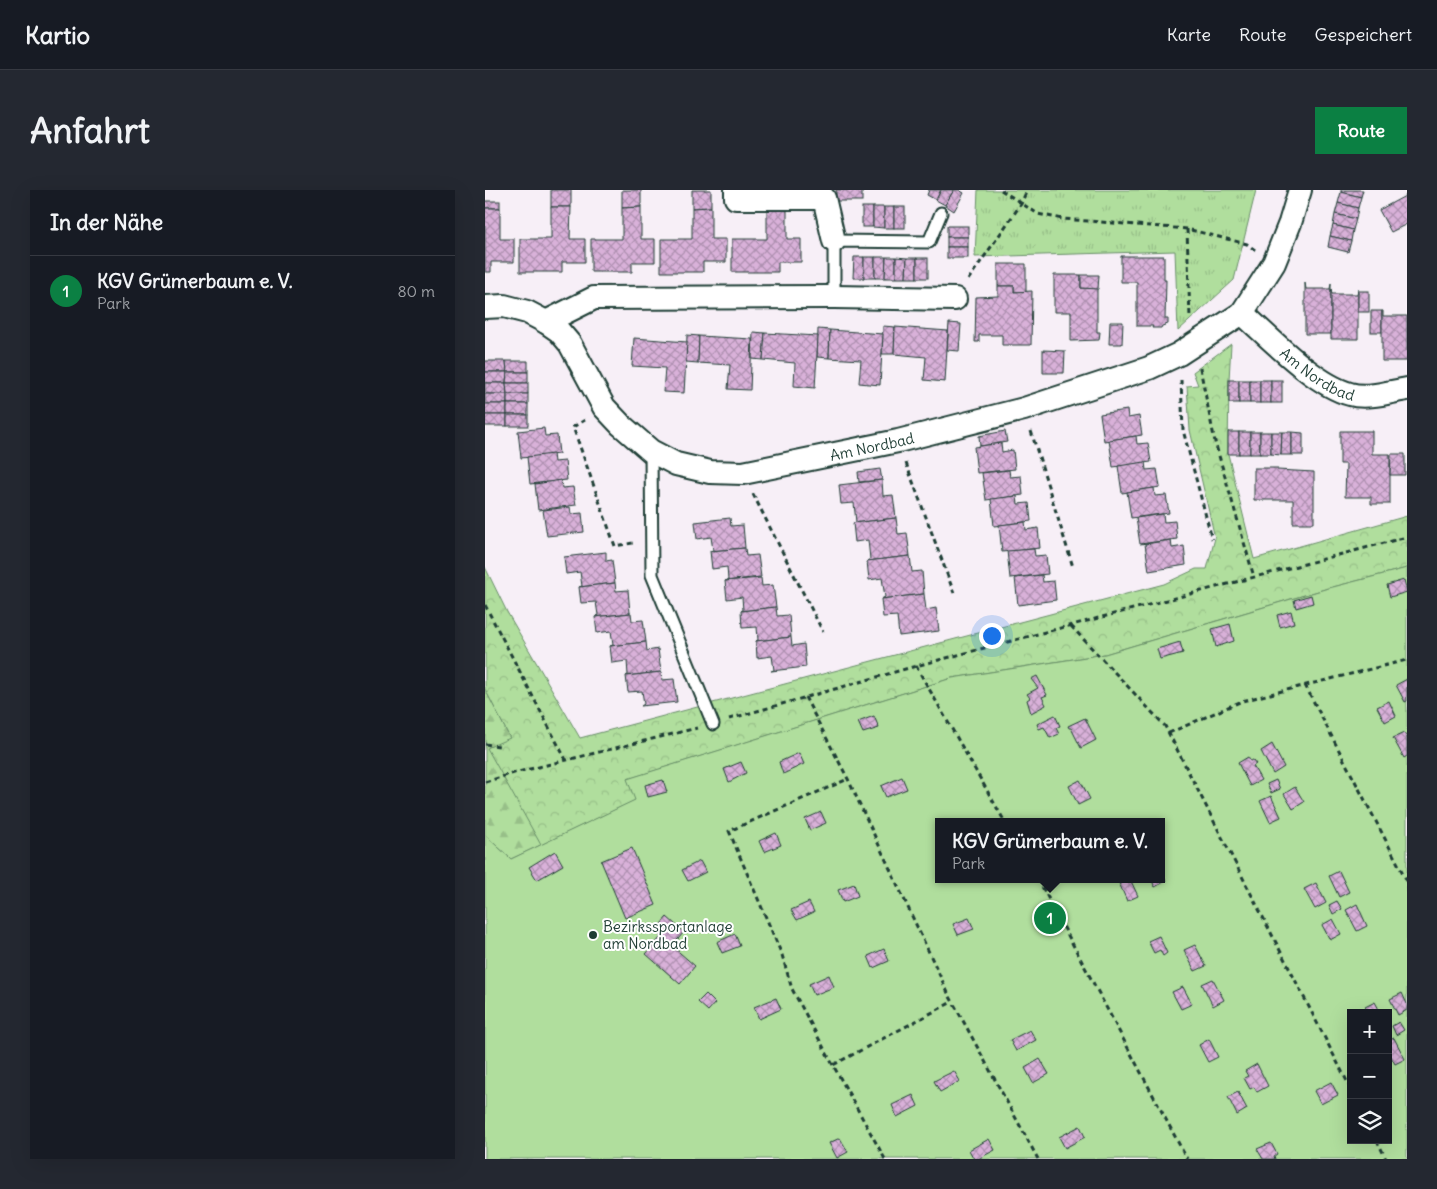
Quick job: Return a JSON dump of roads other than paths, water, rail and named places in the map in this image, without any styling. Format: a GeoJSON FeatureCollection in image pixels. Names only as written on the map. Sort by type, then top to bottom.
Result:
{"type":"FeatureCollection","features":[{"type":"Feature","properties":{"kind":"street"},"geometry":{"type":"LineString","coordinates":[[736,190],[736,198],[824,198],[834,241]]}},
{"type":"Feature","properties":{"kind":"street","name":"Am Nordbad"},"geometry":{"type":"LineString","coordinates":[[485,307],[504,306],[527,312],[559,331],[570,344],[604,407],[621,425],[651,451],[676,464],[710,472],[743,473],[898,442],[1024,409],[1149,368],[1187,350],[1242,314],[1274,263],[1290,223],[1300,190]]}},
{"type":"Feature","properties":{"kind":"street"},"geometry":{"type":"LineString","coordinates":[[546,322],[594,298],[834,297],[955,299]]}},
{"type":"Feature","properties":{"kind":"street","name":"Am Nordbad"},"geometry":{"type":"LineString","coordinates":[[1242,314],[1327,385],[1351,394],[1375,395],[1407,389]]}},
{"type":"Feature","properties":{"kind":"lane"},"geometry":{"type":"LineString","coordinates":[[834,297],[834,241],[929,242],[941,213]]}},
{"type":"Feature","properties":{"kind":"lane"},"geometry":{"type":"LineString","coordinates":[[651,451],[652,574],[713,724]]}},
{"type":"Feature","properties":{"kind":"place","name":"KGV Grümerbaum e. V."},"geometry":{"type":"Point","coordinates":[1050,918]}},
{"type":"Feature","properties":{"kind":"place","name":"Bezirkssportanlage am Nordbad"},"geometry":{"type":"Point","coordinates":[593,935]}}]}
